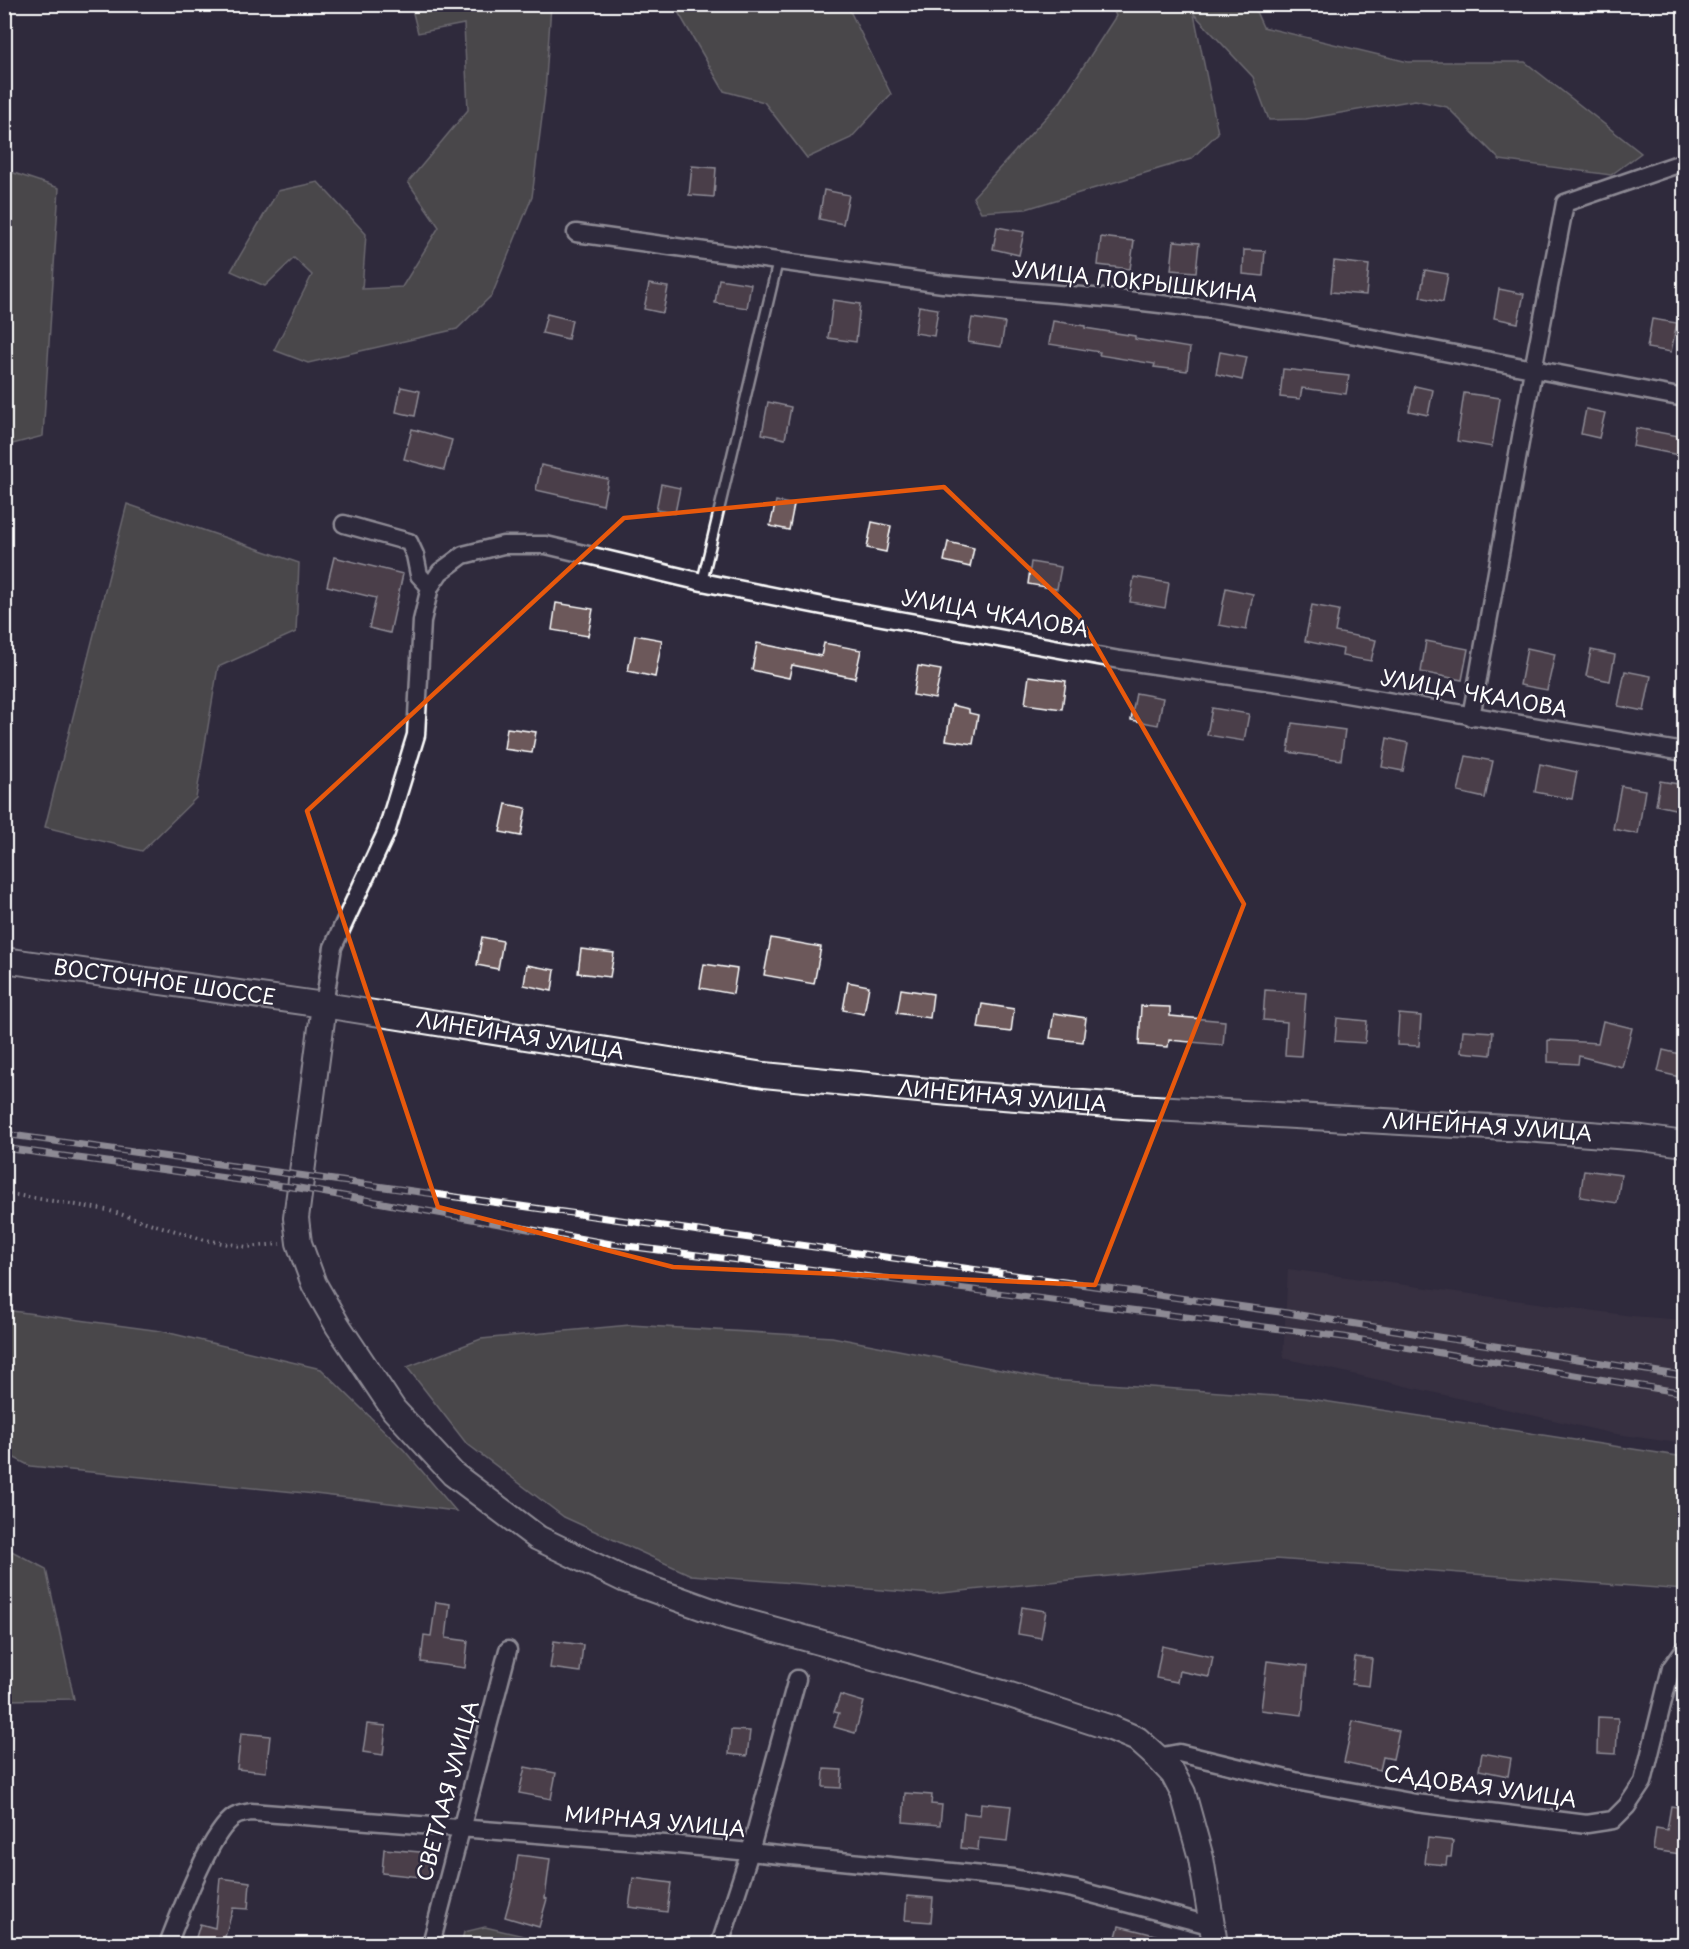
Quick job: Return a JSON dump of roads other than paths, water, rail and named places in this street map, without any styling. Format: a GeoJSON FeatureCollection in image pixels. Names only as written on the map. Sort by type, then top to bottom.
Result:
{"type":"FeatureCollection","features":[{"type":"Feature","properties":{"kind":"main road","name":"ВОСТОЧНОЕ ШОССЕ"},"geometry":{"type":"LineString","coordinates":[[4,960],[324,1005]]}},
{"type":"Feature","properties":{"kind":"main road","name":"ЛИНЕЙНАЯ УЛИЦА"},"geometry":{"type":"LineString","coordinates":[[324,1005],[764,1075],[950,1093],[1137,1107],[1525,1129],[1642,1138],[1684,1144]]}},
{"type":"Feature","properties":{"kind":"main road"},"geometry":{"type":"LineString","coordinates":[[324,1005],[314,1094],[297,1208],[299,1243],[314,1284],[394,1410],[453,1474],[538,1538],[623,1579],[729,1617],[1010,1695],[1111,1728],[1137,1739],[1173,1774],[1183,1793],[1201,1858],[1214,1935]]}},
{"type":"Feature","properties":{"kind":"street"},"geometry":{"type":"LineString","coordinates":[[1472,717],[1565,203],[1684,162]]}},
{"type":"Feature","properties":{"kind":"street","name":"УЛИЦА ПОКРЫШКИНА"},"geometry":{"type":"LineString","coordinates":[[576,233],[943,284],[1117,299],[1212,310],[1319,328],[1684,398]]}},
{"type":"Feature","properties":{"kind":"street"},"geometry":{"type":"LineString","coordinates":[[324,1005],[333,947],[386,833],[416,735],[422,621],[430,587],[419,575],[415,555],[409,542],[344,524]]}},
{"type":"Feature","properties":{"kind":"street","name":"УЛИЦА ЧКАЛОВА"},"geometry":{"type":"LineString","coordinates":[[430,587],[440,572],[463,555],[503,544],[546,545],[702,582],[1120,660],[1294,685],[1684,752]]}},
{"type":"Feature","properties":{"kind":"street","name":"СВЕТЛАЯ УЛИЦА"},"geometry":{"type":"LineString","coordinates":[[431,1944],[508,1650]]}},
{"type":"Feature","properties":{"kind":"street","name":"САДОВАЯ УЛИЦА"},"geometry":{"type":"LineString","coordinates":[[1157,1757],[1179,1753],[1295,1781],[1416,1803],[1587,1824],[1613,1820],[1627,1806],[1643,1782],[1671,1668],[1684,1650]]}},
{"type":"Feature","properties":{"kind":"street"},"geometry":{"type":"LineString","coordinates":[[720,1944],[750,1852],[797,1679]]}},
{"type":"Feature","properties":{"kind":"street","name":"МИРНАЯ УЛИЦА"},"geometry":{"type":"LineString","coordinates":[[168,1944],[196,1875],[219,1832],[234,1817],[251,1812],[750,1852],[1013,1878],[1073,1889],[1214,1935]]}},
{"type":"Feature","properties":{"kind":"lane"},"geometry":{"type":"LineString","coordinates":[[1684,105],[1684,115]]}},
{"type":"Feature","properties":{"kind":"lane"},"geometry":{"type":"LineString","coordinates":[[702,582],[778,261]]}},
{"type":"Feature","properties":{"kind":"railway"},"geometry":{"type":"LineString","coordinates":[[4,1134],[1287,1313],[1684,1376]]}},
{"type":"Feature","properties":{"kind":"railway"},"geometry":{"type":"LineString","coordinates":[[4,1148],[299,1188],[611,1244],[1344,1337],[1684,1393]]}}]}
